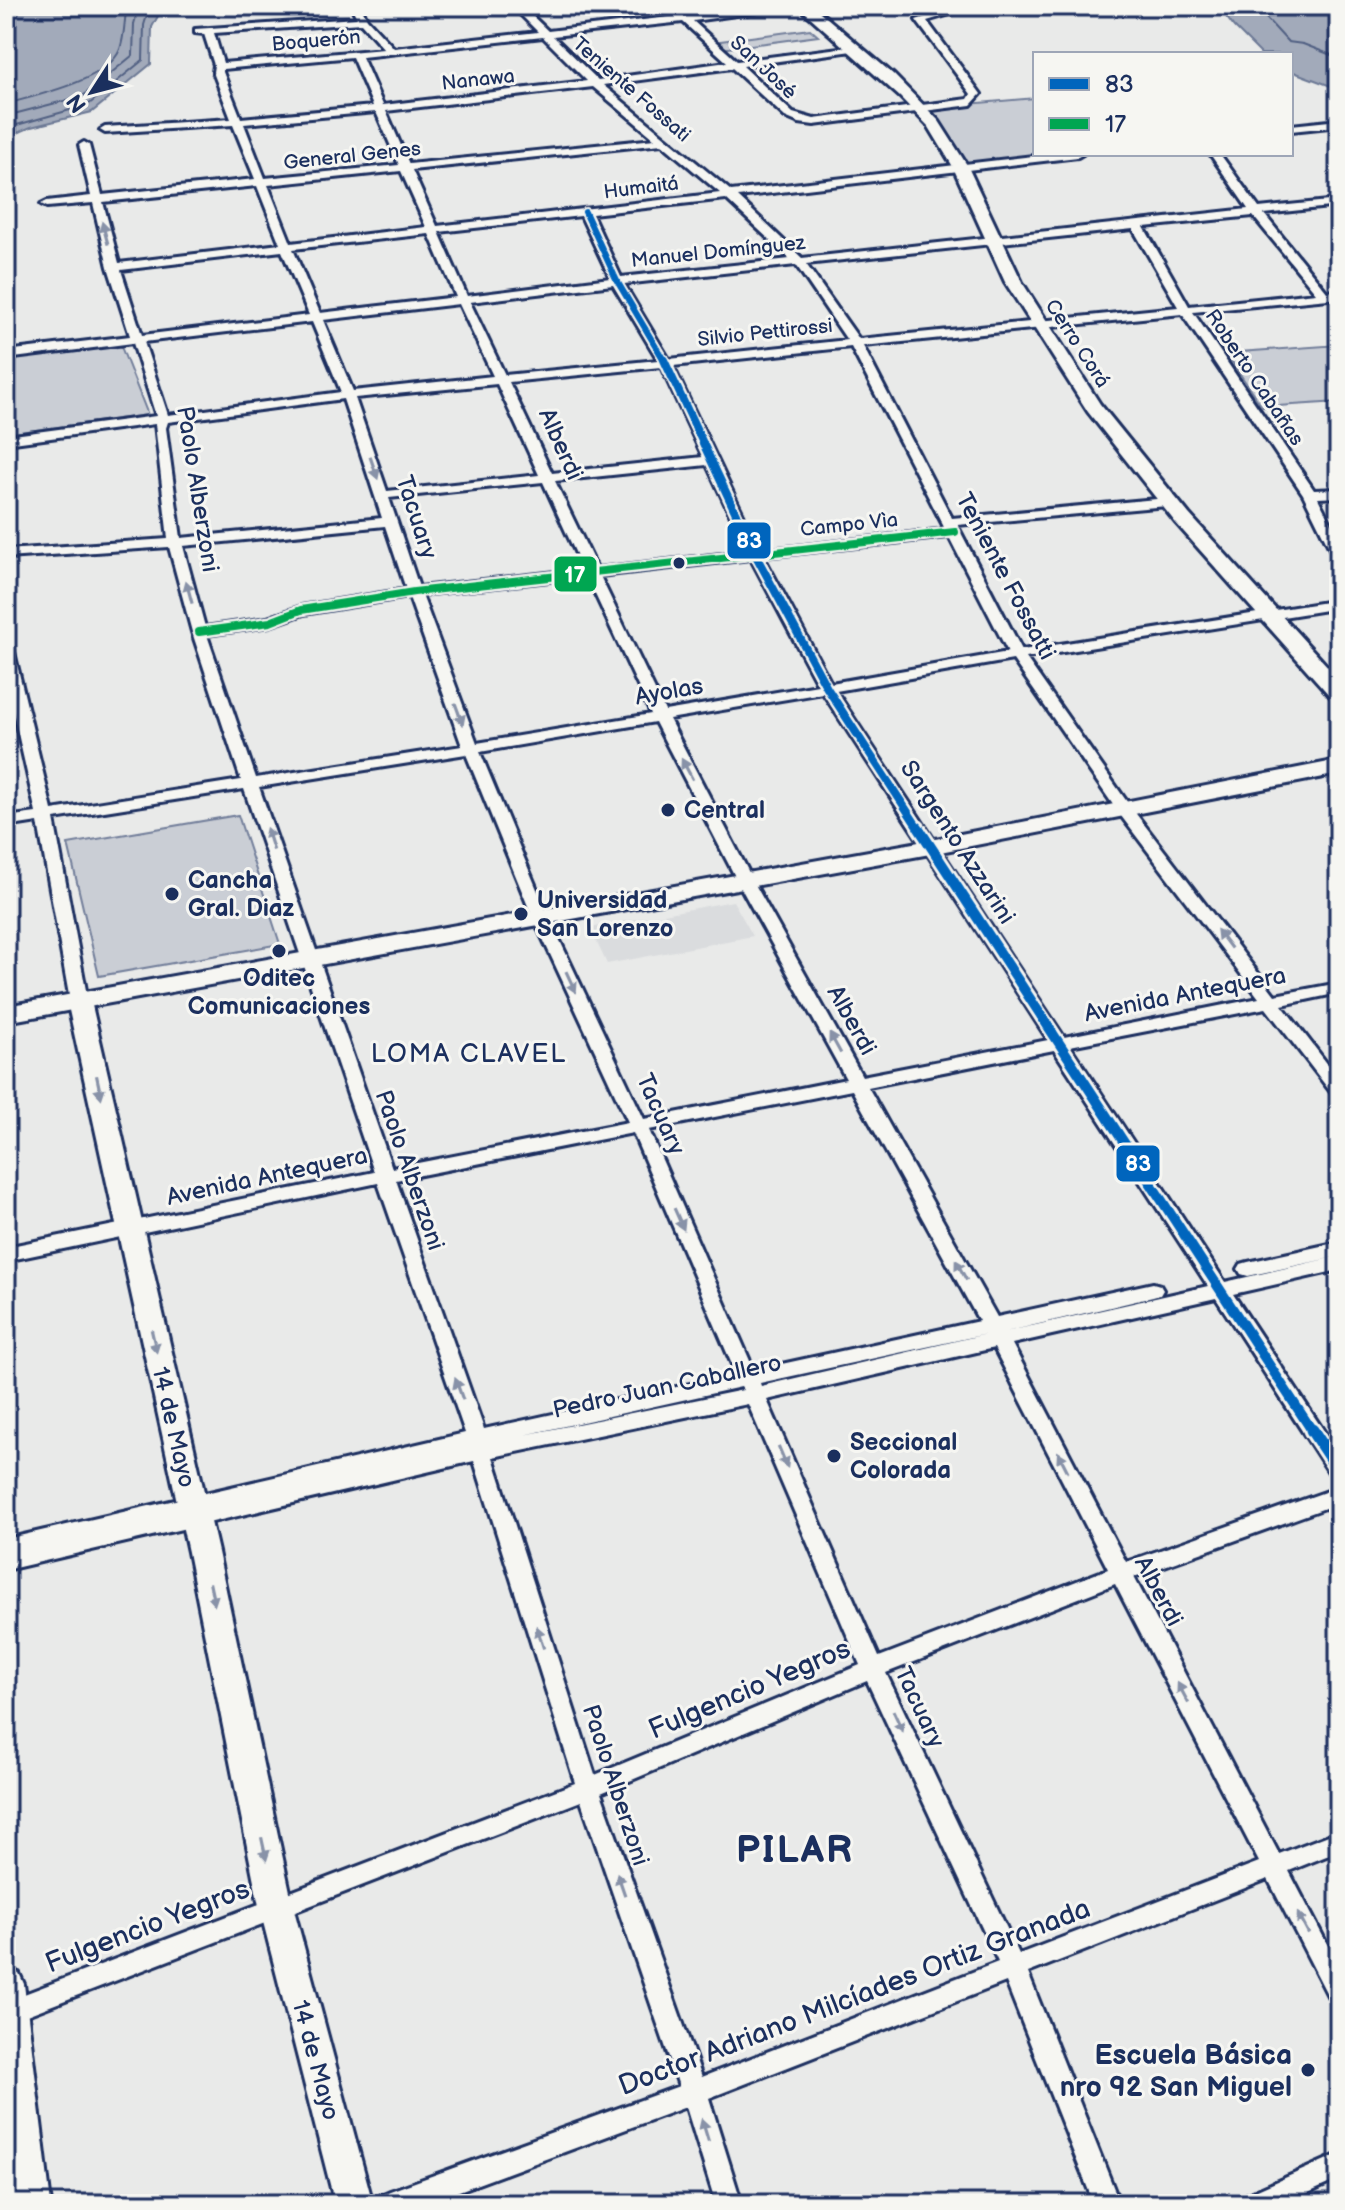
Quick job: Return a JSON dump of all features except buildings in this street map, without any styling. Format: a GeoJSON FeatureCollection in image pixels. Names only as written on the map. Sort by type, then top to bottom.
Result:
{"type":"FeatureCollection","features":[{"type":"Feature","properties":{"kind":"main road"},"geometry":{"type":"LineString","coordinates":[[1128,814],[1339,767]]}},
{"type":"Feature","properties":{"kind":"main road"},"geometry":{"type":"LineString","coordinates":[[6,1024],[81,1006],[542,920],[1339,778]]}},
{"type":"Feature","properties":{"kind":"main road"},"geometry":{"type":"LineString","coordinates":[[6,1014],[81,1006]]}},
{"type":"Feature","properties":{"kind":"street"},"geometry":{"type":"LineString","coordinates":[[356,6],[363,20],[392,51]]}},
{"type":"Feature","properties":{"kind":"street","name":"Teniente Fossati"},"geometry":{"type":"LineString","coordinates":[[517,6],[597,85],[728,194]]}},
{"type":"Feature","properties":{"kind":"street","name":"San José"},"geometry":{"type":"LineString","coordinates":[[672,6],[789,115],[799,120],[814,122],[919,108]]}},
{"type":"Feature","properties":{"kind":"street","name":"Boquerón"},"geometry":{"type":"LineString","coordinates":[[219,66],[356,55],[798,6]]}},
{"type":"Feature","properties":{"kind":"street","name":"Cerro Corá"},"geometry":{"type":"LineString","coordinates":[[805,6],[935,125],[963,168],[991,239],[1037,323],[1094,408],[1167,502],[1272,613],[1339,692]]}},
{"type":"Feature","properties":{"kind":"street"},"geometry":{"type":"LineString","coordinates":[[919,108],[971,102],[976,94],[921,20],[972,6]]}},
{"type":"Feature","properties":{"kind":"street","name":"Tacuary"},"geometry":{"type":"LineString","coordinates":[[363,20],[203,30],[261,183],[348,395],[471,749],[542,920],[640,1130],[873,1669],[1013,1967],[1107,2204]]}},
{"type":"Feature","properties":{"kind":"street","name":"Nanawa"},"geometry":{"type":"LineString","coordinates":[[105,130],[597,85],[852,48]]}},
{"type":"Feature","properties":{"kind":"street","name":"Alberdi"},"geometry":{"type":"LineString","coordinates":[[356,55],[463,299],[660,717],[746,884],[996,1332],[1339,1992]]}},
{"type":"Feature","properties":{"kind":"street"},"geometry":{"type":"LineString","coordinates":[[1293,128],[1334,124],[1339,136]]}},
{"type":"Feature","properties":{"kind":"street","name":"General Genes"},"geometry":{"type":"LineString","coordinates":[[47,204],[662,141]]}},
{"type":"Feature","properties":{"kind":"street","name":"Paolo Alberzoni"},"geometry":{"type":"LineString","coordinates":[[84,145],[114,267],[163,419],[160,428],[175,543],[199,632],[253,784],[310,963],[479,1445],[588,1788],[694,2092],[729,2204]]}},
{"type":"Feature","properties":{"kind":"street","name":"Humaitá"},"geometry":{"type":"LineString","coordinates":[[114,267],[1062,156]]}},
{"type":"Feature","properties":{"kind":"street"},"geometry":{"type":"LineString","coordinates":[[1216,156],[1255,211],[1324,295]]}},
{"type":"Feature","properties":{"kind":"street","name":"Teniente Fossatti"},"geometry":{"type":"LineString","coordinates":[[728,194],[798,260],[855,343],[1017,655],[1128,814],[1339,1091]]}},
{"type":"Feature","properties":{"kind":"street","name":"Manuel Domínguez"},"geometry":{"type":"LineString","coordinates":[[6,355],[798,260],[1339,203]]}},
{"type":"Feature","properties":{"kind":"street","name":"Sargento Azzarini"},"geometry":{"type":"LineString","coordinates":[[585,212],[617,281],[665,362],[755,554],[827,688],[1339,1471]]}},
{"type":"Feature","properties":{"kind":"street","name":"Roberto Cabañas"},"geometry":{"type":"LineString","coordinates":[[1136,224],[1185,309],[1310,494],[1339,553]]}},
{"type":"Feature","properties":{"kind":"street","name":"Silvio Pettirossi"},"geometry":{"type":"LineString","coordinates":[[6,440],[348,395],[1339,294]]}},
{"type":"Feature","properties":{"kind":"street"},"geometry":{"type":"LineString","coordinates":[[384,495],[713,460]]}},
{"type":"Feature","properties":{"kind":"street"},"geometry":{"type":"LineString","coordinates":[[1310,494],[1339,493]]}},
{"type":"Feature","properties":{"kind":"street","name":"Campo Vìa"},"geometry":{"type":"LineString","coordinates":[[199,632],[270,622],[301,610],[414,592],[590,574],[1167,502]]}},
{"type":"Feature","properties":{"kind":"street"},"geometry":{"type":"LineString","coordinates":[[6,554],[175,543],[391,521]]}},
{"type":"Feature","properties":{"kind":"street","name":"Ayolas"},"geometry":{"type":"LineString","coordinates":[[6,822],[471,749],[1017,655],[1339,604]]}},
{"type":"Feature","properties":{"kind":"street","name":"14 de Mayo"},"geometry":{"type":"LineString","coordinates":[[6,648],[45,816],[81,1006],[276,1906],[354,2204]]}},
{"type":"Feature","properties":{"kind":"street","name":"Avenida Antequera"},"geometry":{"type":"LineString","coordinates":[[6,1262],[385,1180],[1064,1048],[1339,988]]}},
{"type":"Feature","properties":{"kind":"street","name":"Avenida Antequera"},"geometry":{"type":"LineString","coordinates":[[1273,1004],[1339,995]]}},
{"type":"Feature","properties":{"kind":"street","name":"Avenida Antequera"},"geometry":{"type":"LineString","coordinates":[[6,1254],[130,1233]]}},
{"type":"Feature","properties":{"kind":"street","name":"Pedro Juan Caballero"},"geometry":{"type":"LineString","coordinates":[[6,1562],[193,1512],[479,1445],[753,1388],[1217,1282],[1339,1249]]}},
{"type":"Feature","properties":{"kind":"street","name":"Pedro Juan Caballero"},"geometry":{"type":"LineString","coordinates":[[1217,1282],[1339,1263]]}},
{"type":"Feature","properties":{"kind":"street","name":"Fulgencio Yegros"},"geometry":{"type":"LineString","coordinates":[[7,2002],[276,1906],[588,1788],[873,1669],[1120,1573],[1339,1495]]}},
{"type":"Feature","properties":{"kind":"street","name":"Pedro Juan Caballero"},"geometry":{"type":"LineString","coordinates":[[6,1547],[193,1512]]}},
{"type":"Feature","properties":{"kind":"street","name":"Doctor Adriano Milcíades Ortiz Granada"},"geometry":{"type":"LineString","coordinates":[[390,2204],[694,2092],[1339,1841]]}},
{"type":"Feature","properties":{"kind":"street"},"geometry":{"type":"LineString","coordinates":[[7,2002],[32,2204]]}},
{"type":"Feature","properties":{"kind":"street"},"geometry":{"type":"LineString","coordinates":[[1255,2204],[1339,2166]]}},
{"type":"Feature","properties":{"kind":"shaded area"},"geometry":{"type":"Polygon","coordinates":[[[810,29],[818,36],[721,49],[713,42],[810,29]]]}},
{"type":"Feature","properties":{"kind":"shaded area"},"geometry":{"type":"Polygon","coordinates":[[[1033,98],[1033,156],[1059,156],[966,167],[922,108],[1033,98]]]}},
{"type":"Feature","properties":{"kind":"shaded area"},"geometry":{"type":"Polygon","coordinates":[[[120,344],[148,415],[6,434],[6,358],[120,344]]]}},
{"type":"Feature","properties":{"kind":"shaded area"},"geometry":{"type":"Polygon","coordinates":[[[1339,345],[1339,402],[1262,407],[1226,353],[1339,345]]]}},
{"type":"Feature","properties":{"kind":"shaded area","name":"Cancha Gral. Diaz"},"geometry":{"type":"Polygon","coordinates":[[[238,815],[280,944],[99,976],[68,844],[238,815]]]}},
{"type":"Feature","properties":{"kind":"shaded area"},"geometry":{"type":"Polygon","coordinates":[[[733,901],[753,936],[607,964],[590,928],[733,901]]]}},
{"type":"Feature","properties":{"kind":"water"},"geometry":{"type":"Polygon","coordinates":[[[6,6],[157,6],[158,16],[152,27],[151,64],[92,112],[31,127],[6,138],[6,6]]]}},
{"type":"Feature","properties":{"kind":"water"},"geometry":{"type":"Polygon","coordinates":[[[1218,6],[1339,6],[1339,89],[1293,72],[1293,52],[1259,52],[1218,6]]]}},
{"type":"Feature","properties":{"kind":"transit line","name":"83"},"geometry":{"type":"LineString","coordinates":[[585,212],[617,281],[665,362],[755,554],[827,688],[1339,1471]]}},
{"type":"Feature","properties":{"kind":"transit line","name":"17"},"geometry":{"type":"LineString","coordinates":[[199,632],[270,622],[301,610],[414,592],[955,532]]}},
{"type":"Feature","properties":{"kind":"place","name":"Central"},"geometry":{"type":"Point","coordinates":[668,810]}},
{"type":"Feature","properties":{"kind":"place","name":"Cancha Gral. Diaz"},"geometry":{"type":"Point","coordinates":[172,894]}},
{"type":"Feature","properties":{"kind":"place","name":"Universidad San Lorenzo"},"geometry":{"type":"Point","coordinates":[521,914]}},
{"type":"Feature","properties":{"kind":"place","name":"Oditec Comunicaciones"},"geometry":{"type":"Point","coordinates":[279,951]}},
{"type":"Feature","properties":{"kind":"place","name":"Seccional Colorada"},"geometry":{"type":"Point","coordinates":[834,1456]}},
{"type":"Feature","properties":{"kind":"place","name":"Escuela Básica nro 92 San Miguel"},"geometry":{"type":"Point","coordinates":[1308,2070]}},
{"type":"Feature","properties":{"kind":"district","name":"LOMA CLAVEL"},"geometry":{"type":"Point","coordinates":[469,1053]}},
{"type":"Feature","properties":{"kind":"district","name":"PILAR"},"geometry":{"type":"Point","coordinates":[795,1849]}}]}
